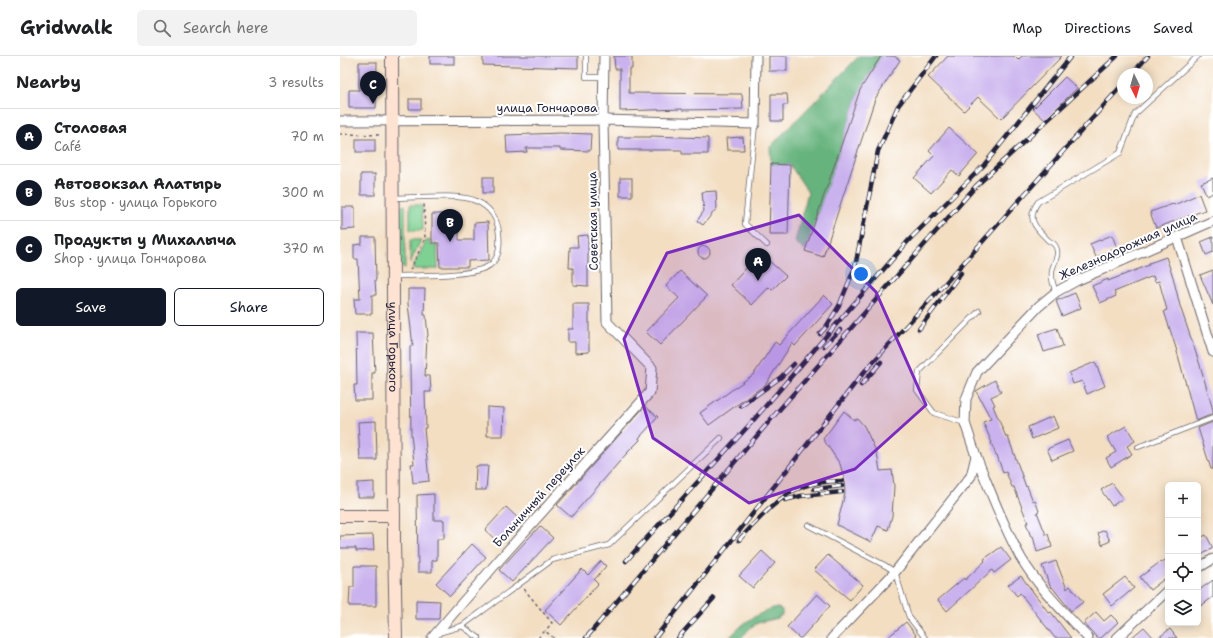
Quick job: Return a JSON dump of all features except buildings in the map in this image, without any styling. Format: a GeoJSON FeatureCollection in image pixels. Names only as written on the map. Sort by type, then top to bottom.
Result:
{"type":"FeatureCollection","features":[{"type":"Feature","properties":{"kind":"street","name":"улица Горького"},"geometry":{"type":"LineString","coordinates":[[392,56],[396,638]]}},
{"type":"Feature","properties":{"kind":"street","name":"Советская улица"},"geometry":{"type":"LineString","coordinates":[[604,56],[603,120],[607,322],[652,368]]}},
{"type":"Feature","properties":{"kind":"street"},"geometry":{"type":"LineString","coordinates":[[755,124],[756,56]]}},
{"type":"Feature","properties":{"kind":"street","name":"улица Гончарова"},"geometry":{"type":"LineString","coordinates":[[340,122],[603,120],[755,124]]}},
{"type":"Feature","properties":{"kind":"street","name":"Железнодорожная улица"},"geometry":{"type":"LineString","coordinates":[[1088,638],[1040,586],[1011,540],[976,456],[965,423],[966,399],[978,372],[1039,306],[1056,292],[1076,281],[1213,222]]}},
{"type":"Feature","properties":{"kind":"street"},"geometry":{"type":"LineString","coordinates":[[1178,237],[1213,352]]}},
{"type":"Feature","properties":{"kind":"street","name":"Больничный переулок"},"geometry":{"type":"LineString","coordinates":[[435,636],[500,559],[650,392],[652,368]]}},
{"type":"Feature","properties":{"kind":"street"},"geometry":{"type":"LineString","coordinates":[[832,638],[895,572],[971,476],[976,456]]}},
{"type":"Feature","properties":{"kind":"street"},"geometry":{"type":"LineString","coordinates":[[340,516],[394,516]]}},
{"type":"Feature","properties":{"kind":"street"},"geometry":{"type":"LineString","coordinates":[[1201,566],[1213,560]]}},
{"type":"Feature","properties":{"kind":"street"},"geometry":{"type":"LineString","coordinates":[[1117,638],[1165,593]]}},
{"type":"Feature","properties":{"kind":"lane"},"geometry":{"type":"LineString","coordinates":[[586,56],[586,77],[604,77]]}},
{"type":"Feature","properties":{"kind":"lane"},"geometry":{"type":"LineString","coordinates":[[1056,292],[1052,280],[1052,270],[1058,254],[1056,246],[1036,228],[1032,219],[1033,209],[1038,202],[1120,153],[1135,114],[1198,56]]}},
{"type":"Feature","properties":{"kind":"lane"},"geometry":{"type":"LineString","coordinates":[[755,124],[745,224],[767,245]]}},
{"type":"Feature","properties":{"kind":"lane"},"geometry":{"type":"LineString","coordinates":[[393,198],[460,197],[475,200],[490,209],[496,219],[500,244],[497,257],[491,264],[481,270],[466,273],[393,276]]}},
{"type":"Feature","properties":{"kind":"lane"},"geometry":{"type":"LineString","coordinates":[[965,423],[934,413],[917,390],[919,372],[979,311]]}},
{"type":"Feature","properties":{"kind":"lane"},"geometry":{"type":"LineString","coordinates":[[1138,447],[1213,418]]}},
{"type":"Feature","properties":{"kind":"lane"},"geometry":{"type":"LineString","coordinates":[[435,636],[462,626],[552,560],[609,545],[721,438]]}},
{"type":"Feature","properties":{"kind":"lane"},"geometry":{"type":"LineString","coordinates":[[808,525],[895,572],[909,617],[925,638]]}},
{"type":"Feature","properties":{"kind":"lane"},"geometry":{"type":"LineString","coordinates":[[462,626],[479,638]]}},
{"type":"Feature","properties":{"kind":"path"},"geometry":{"type":"LineString","coordinates":[[340,134],[392,136]]}},
{"type":"Feature","properties":{"kind":"path"},"geometry":{"type":"LineString","coordinates":[[410,275],[410,269],[425,238],[424,198]]}},
{"type":"Feature","properties":{"kind":"path"},"geometry":{"type":"LineString","coordinates":[[520,584],[552,623],[538,638]]}},
{"type":"Feature","properties":{"kind":"path"},"geometry":{"type":"LineString","coordinates":[[545,631],[554,638]]}},
{"type":"Feature","properties":{"kind":"highlighted area"},"geometry":{"type":"Polygon","coordinates":[[[799,215],[876,292],[926,405],[855,469],[749,503],[653,438],[624,339],[667,253],[799,215]]]}},
{"type":"Feature","properties":{"kind":"green space"},"geometry":{"type":"Polygon","coordinates":[[[859,56],[881,56],[860,90],[805,251],[795,242],[808,192],[790,165],[771,164],[770,147],[859,56]]]}},
{"type":"Feature","properties":{"kind":"green space"},"geometry":{"type":"Polygon","coordinates":[[[405,205],[405,268],[398,265],[398,208],[405,205]]]}},
{"type":"Feature","properties":{"kind":"green space"},"geometry":{"type":"Polygon","coordinates":[[[410,205],[422,205],[423,230],[410,230],[410,205]]]}},
{"type":"Feature","properties":{"kind":"green space"},"geometry":{"type":"Polygon","coordinates":[[[410,240],[421,240],[410,263],[410,240]]]}},
{"type":"Feature","properties":{"kind":"green space"},"geometry":{"type":"Polygon","coordinates":[[[430,240],[430,245],[437,245],[438,269],[412,269],[426,241],[430,240]]]}},
{"type":"Feature","properties":{"kind":"green space"},"geometry":{"type":"Polygon","coordinates":[[[773,608],[782,610],[782,615],[780,617],[755,624],[741,638],[729,638],[749,620],[773,608]]]}},
{"type":"Feature","properties":{"kind":"railway"},"geometry":{"type":"LineString","coordinates":[[820,334],[839,306],[855,267],[878,151],[898,106],[936,56]]}},
{"type":"Feature","properties":{"kind":"railway"},"geometry":{"type":"LineString","coordinates":[[626,561],[751,423],[909,240],[984,165],[1071,56]]}},
{"type":"Feature","properties":{"kind":"railway"},"geometry":{"type":"LineString","coordinates":[[586,638],[772,418],[976,186],[1117,56]]}},
{"type":"Feature","properties":{"kind":"railway"},"geometry":{"type":"LineString","coordinates":[[1137,68],[1148,56]]}},
{"type":"Feature","properties":{"kind":"railway"},"geometry":{"type":"LineString","coordinates":[[655,638],[864,372],[1117,91]]}},
{"type":"Feature","properties":{"kind":"railway"},"geometry":{"type":"LineString","coordinates":[[919,329],[961,273]]}},
{"type":"Feature","properties":{"kind":"railway"},"geometry":{"type":"LineString","coordinates":[[824,346],[840,330]]}},
{"type":"Feature","properties":{"kind":"railway"},"geometry":{"type":"LineString","coordinates":[[861,385],[881,362]]}},
{"type":"Feature","properties":{"kind":"railway"},"geometry":{"type":"LineString","coordinates":[[741,406],[781,377],[794,364]]}},
{"type":"Feature","properties":{"kind":"railway"},"geometry":{"type":"LineString","coordinates":[[739,540],[768,510],[785,496],[807,485],[842,481]]}},
{"type":"Feature","properties":{"kind":"railway"},"geometry":{"type":"LineString","coordinates":[[814,489],[842,486]]}},
{"type":"Feature","properties":{"kind":"railway"},"geometry":{"type":"LineString","coordinates":[[785,500],[801,496],[842,492]]}},
{"type":"Feature","properties":{"kind":"railway"},"geometry":{"type":"LineString","coordinates":[[678,638],[714,598]]}},
{"type":"Feature","properties":{"kind":"place","name":"Продукты у Михалыча"},"geometry":{"type":"Point","coordinates":[373,104]}},
{"type":"Feature","properties":{"kind":"place","name":"Автовокзал Алатырь"},"geometry":{"type":"Point","coordinates":[450,242]}},
{"type":"Feature","properties":{"kind":"place","name":"Столовая"},"geometry":{"type":"Point","coordinates":[758,281]}}]}
